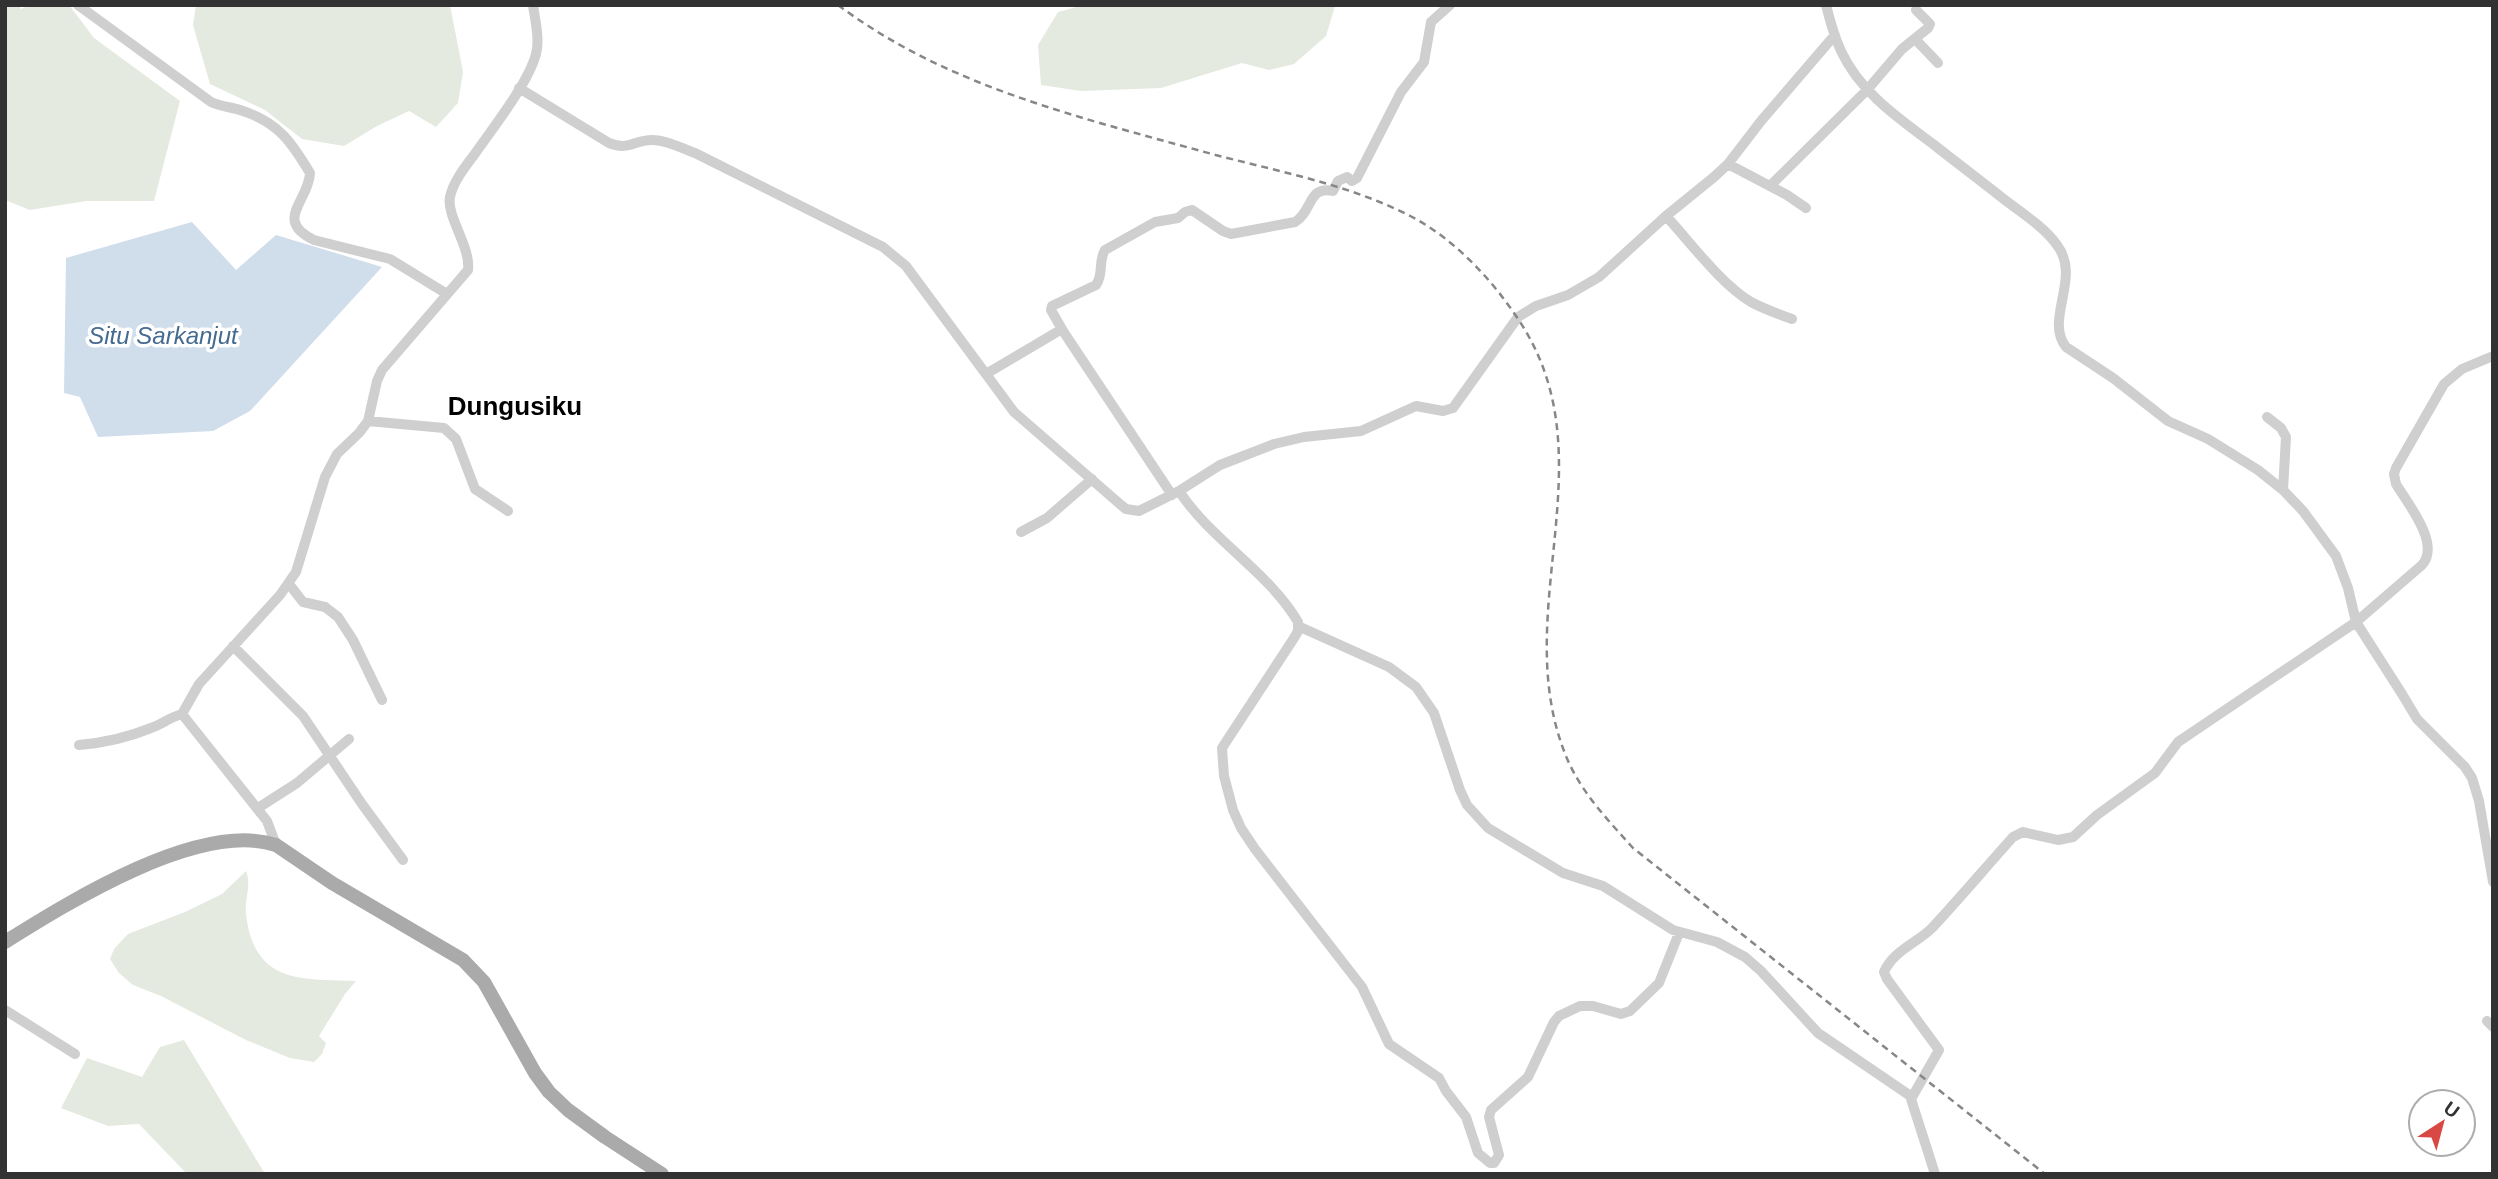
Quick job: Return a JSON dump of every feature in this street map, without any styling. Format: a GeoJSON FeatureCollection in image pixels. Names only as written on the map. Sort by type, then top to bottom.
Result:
{"type":"FeatureCollection","features":[{"type":"Feature","properties":{"kind":"main road"},"geometry":{"type":"LineString","coordinates":[[5,942],[100,887],[162,858],[208,846],[243,841],[276,845],[332,883],[445,948],[470,966],[484,982],[535,1073],[549,1092],[596,1130],[662,1174]]}},
{"type":"Feature","properties":{"kind":"street"},"geometry":{"type":"LineString","coordinates":[[78,5],[211,102],[244,111],[285,135],[310,173],[309,184],[297,205],[295,216],[295,224],[305,236],[390,259],[447,294]]}},
{"type":"Feature","properties":{"kind":"street"},"geometry":{"type":"LineString","coordinates":[[79,745],[101,743],[152,728],[167,718],[182,714],[200,684],[289,584],[300,562],[330,464],[368,421],[382,370],[464,276],[469,263],[451,208],[450,196],[462,172],[519,88],[536,54],[533,5]]}},
{"type":"Feature","properties":{"kind":"street"},"geometry":{"type":"LineString","coordinates":[[1450,5],[1431,22],[1424,62],[1401,92],[1357,178],[1352,181],[1347,177],[1338,181],[1333,191],[1318,191],[1302,216],[1294,222],[1231,234],[1223,232],[1192,210],[1178,218],[1155,222],[1105,250],[1101,256],[1101,275],[1096,285],[1053,304],[1051,310],[1176,493],[1269,586],[1294,616],[1298,626],[1294,638],[1222,748],[1224,776],[1233,810],[1255,849],[1362,987],[1389,1044],[1439,1078],[1466,1117],[1482,1158],[1494,1163],[1499,1155],[1489,1116],[1491,1110],[1528,1077],[1559,1016],[1580,1006],[1593,1006],[1621,1014],[1630,1011],[1659,983],[1666,972],[1679,933]]}},
{"type":"Feature","properties":{"kind":"street"},"geometry":{"type":"LineString","coordinates":[[1826,5],[1841,53],[1867,90],[1902,121],[2057,243],[2067,272],[2059,327],[2061,340],[2066,347],[2113,378],[2168,421],[2235,455],[2283,490],[2302,511],[2336,556],[2348,588],[2356,622],[2417,719],[2465,767],[2472,778],[2479,801],[2493,882]]}},
{"type":"Feature","properties":{"kind":"street"},"geometry":{"type":"LineString","coordinates":[[1770,186],[1867,90],[1902,49],[1916,40],[1930,24],[1916,10]]}},
{"type":"Feature","properties":{"kind":"street"},"geometry":{"type":"LineString","coordinates":[[519,88],[609,143],[620,147],[653,140],[672,144],[883,247],[906,266],[1014,412],[1126,509],[1139,511],[1176,493],[1220,465],[1275,444],[1304,437],[1361,430],[1416,406],[1443,411],[1453,408],[1517,317],[1536,306],[1568,295],[1599,277],[1728,164],[1760,121],[1834,36]]}},
{"type":"Feature","properties":{"kind":"street"},"geometry":{"type":"LineString","coordinates":[[1916,40],[1938,63]]}},
{"type":"Feature","properties":{"kind":"street"},"geometry":{"type":"LineString","coordinates":[[1728,164],[1806,208]]}},
{"type":"Feature","properties":{"kind":"street"},"geometry":{"type":"LineString","coordinates":[[1666,216],[1739,293],[1766,310],[1792,319]]}},
{"type":"Feature","properties":{"kind":"street"},"geometry":{"type":"LineString","coordinates":[[986,374],[1062,329]]}},
{"type":"Feature","properties":{"kind":"street"},"geometry":{"type":"LineString","coordinates":[[1912,1097],[1939,1050],[1885,976],[1886,968],[1893,959],[1931,929],[2013,837],[2023,832],[2058,840],[2073,837],[2097,815],[2155,773],[2178,742],[2356,622],[2427,560],[2427,540],[2396,484],[2394,474],[2444,384],[2462,369],[2493,356]]}},
{"type":"Feature","properties":{"kind":"street"},"geometry":{"type":"LineString","coordinates":[[2267,417],[2281,428],[2286,437],[2283,490]]}},
{"type":"Feature","properties":{"kind":"street"},"geometry":{"type":"LineString","coordinates":[[368,421],[444,428],[456,439],[475,489],[509,511]]}},
{"type":"Feature","properties":{"kind":"street"},"geometry":{"type":"LineString","coordinates":[[1021,532],[1047,518],[1092,479]]}},
{"type":"Feature","properties":{"kind":"street"},"geometry":{"type":"LineString","coordinates":[[289,584],[303,602],[325,607],[338,617],[353,640],[382,700]]}},
{"type":"Feature","properties":{"kind":"street"},"geometry":{"type":"LineString","coordinates":[[1298,626],[1389,667],[1416,687],[1434,713],[1467,805],[1489,828],[1563,873],[1603,886],[1679,933],[1717,942],[1745,957],[1818,1033],[1912,1097],[1935,1174]]}},
{"type":"Feature","properties":{"kind":"street"},"geometry":{"type":"LineString","coordinates":[[233,646],[296,707],[403,860]]}},
{"type":"Feature","properties":{"kind":"street"},"geometry":{"type":"LineString","coordinates":[[182,714],[258,807],[267,821],[276,845]]}},
{"type":"Feature","properties":{"kind":"street"},"geometry":{"type":"LineString","coordinates":[[258,807],[297,783],[349,739]]}},
{"type":"Feature","properties":{"kind":"street"},"geometry":{"type":"LineString","coordinates":[[5,1010],[75,1054]]}},
{"type":"Feature","properties":{"kind":"shaded area"},"geometry":{"type":"Polygon","coordinates":[[[5,5],[18,5],[21,9],[30,5],[69,5],[94,38],[180,101],[154,201],[86,201],[30,210],[5,200],[5,5]]]}},
{"type":"Feature","properties":{"kind":"shaded area"},"geometry":{"type":"Polygon","coordinates":[[[196,5],[450,5],[463,72],[458,103],[436,127],[409,111],[344,146],[302,139],[265,110],[210,84],[193,25],[196,5]]]}},
{"type":"Feature","properties":{"kind":"shaded area"},"geometry":{"type":"Polygon","coordinates":[[[1084,5],[1335,6],[1326,36],[1294,64],[1269,70],[1242,63],[1161,88],[1081,91],[1041,85],[1038,45],[1058,12],[1084,5]]]}},
{"type":"Feature","properties":{"kind":"shaded area"},"geometry":{"type":"Polygon","coordinates":[[[246,871],[246,914],[251,937],[259,954],[270,965],[283,973],[299,977],[356,981],[319,1036],[326,1043],[322,1054],[314,1062],[290,1058],[246,1040],[161,996],[133,985],[119,973],[110,959],[114,949],[128,934],[222,894],[246,871]]]}},
{"type":"Feature","properties":{"kind":"shaded area"},"geometry":{"type":"Polygon","coordinates":[[[184,1040],[265,1174],[187,1174],[139,1124],[108,1126],[61,1108],[87,1058],[142,1077],[160,1047],[184,1040]]]}},
{"type":"Feature","properties":{"kind":"water","name":"Situ Sarkanjut"},"geometry":{"type":"Polygon","coordinates":[[[192,222],[236,270],[276,235],[382,267],[250,411],[213,431],[98,437],[80,397],[64,393],[66,258],[192,222]]]}},
{"type":"Feature","properties":{"kind":"railway"},"geometry":{"type":"LineString","coordinates":[[838,5],[879,33],[922,57],[1012,95],[1106,125],[1301,176],[1374,200],[1433,229],[1479,269],[1516,316],[1543,368],[1556,422],[1559,476],[1547,641],[1550,696],[1564,751],[1577,778],[1633,848],[2045,1174]]}},
{"type":"Feature","properties":{"kind":"district","name":"Dungusiku"},"geometry":{"type":"Point","coordinates":[515,406]}}]}
